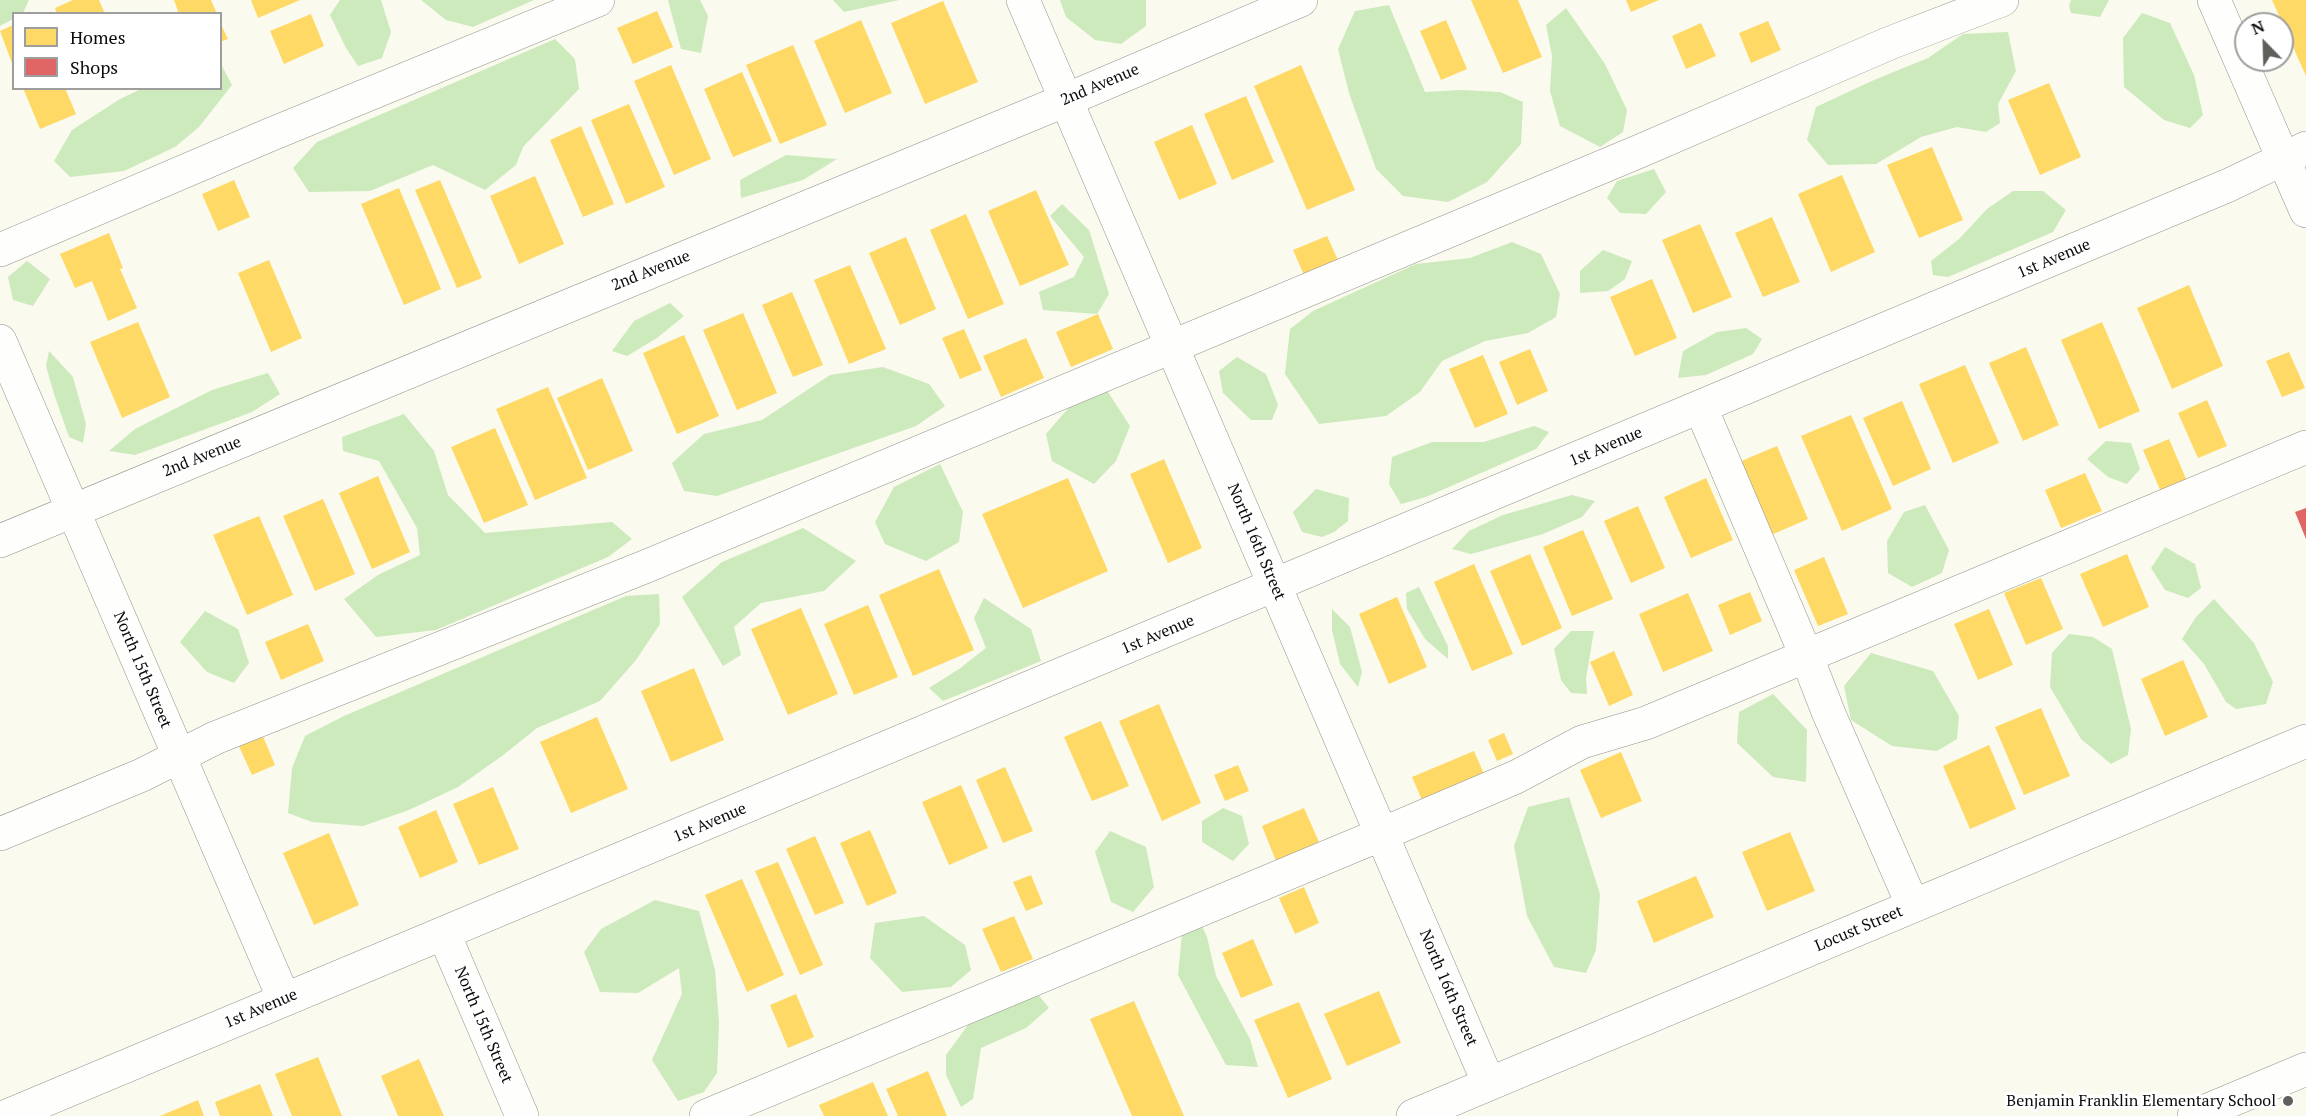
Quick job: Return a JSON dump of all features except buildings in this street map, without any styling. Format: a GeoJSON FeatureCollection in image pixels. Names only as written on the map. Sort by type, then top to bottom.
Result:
{"type":"FeatureCollection","features":[{"type":"Feature","properties":{"kind":"street"},"geometry":{"type":"LineString","coordinates":[[0,250],[598,0]]}},
{"type":"Feature","properties":{"kind":"street","name":"North 16th Street"},"geometry":{"type":"LineString","coordinates":[[1023,0],[1489,1084]]}},
{"type":"Feature","properties":{"kind":"street","name":"2nd Avenue"},"geometry":{"type":"LineString","coordinates":[[0,541],[1066,100],[1301,0]]}},
{"type":"Feature","properties":{"kind":"street"},"geometry":{"type":"LineString","coordinates":[[0,834],[142,775],[215,738],[647,566],[1640,151],[1890,43],[2002,0]]}},
{"type":"Feature","properties":{"kind":"street"},"geometry":{"type":"LineString","coordinates":[[2214,0],[2295,154],[2306,211]]}},
{"type":"Feature","properties":{"kind":"street","name":"1st Avenue"},"geometry":{"type":"LineString","coordinates":[[7,1116],[1701,408],[2229,185],[2295,154]]}},
{"type":"Feature","properties":{"kind":"street","name":"North 15th Street"},"geometry":{"type":"LineString","coordinates":[[0,341],[284,999]]}},
{"type":"Feature","properties":{"kind":"street"},"geometry":{"type":"LineString","coordinates":[[1701,408],[1829,714],[1913,906]]}},
{"type":"Feature","properties":{"kind":"street"},"geometry":{"type":"LineString","coordinates":[[706,1116],[1516,777],[1582,742],[1646,723],[2306,447]]}},
{"type":"Feature","properties":{"kind":"street","name":"Locust Street"},"geometry":{"type":"LineString","coordinates":[[1413,1116],[1451,1109],[1489,1084],[2306,741]]}},
{"type":"Feature","properties":{"kind":"street","name":"North 15th Street"},"geometry":{"type":"LineString","coordinates":[[444,934],[522,1116]]}},
{"type":"Feature","properties":{"kind":"street"},"geometry":{"type":"LineString","coordinates":[[2194,1116],[2306,1069]]}},
{"type":"Feature","properties":{"kind":"green space"},"geometry":{"type":"Polygon","coordinates":[[[0,0],[29,0],[23,12],[12,12],[12,20],[0,26],[0,0]]]}},
{"type":"Feature","properties":{"kind":"green space"},"geometry":{"type":"Polygon","coordinates":[[[340,0],[381,0],[391,32],[382,58],[358,66],[346,48],[330,15],[340,0]]]}},
{"type":"Feature","properties":{"kind":"green space"},"geometry":{"type":"Polygon","coordinates":[[[421,0],[534,0],[473,27],[446,20],[421,0]]]}},
{"type":"Feature","properties":{"kind":"green space"},"geometry":{"type":"Polygon","coordinates":[[[668,0],[700,0],[708,16],[701,53],[681,49],[668,0]]]}},
{"type":"Feature","properties":{"kind":"green space"},"geometry":{"type":"Polygon","coordinates":[[[833,0],[899,0],[844,12],[833,0]]]}},
{"type":"Feature","properties":{"kind":"green space"},"geometry":{"type":"Polygon","coordinates":[[[1060,0],[1146,0],[1146,26],[1121,44],[1095,40],[1066,17],[1060,0]]]}},
{"type":"Feature","properties":{"kind":"green space"},"geometry":{"type":"Polygon","coordinates":[[[2071,0],[2109,0],[2100,17],[2071,13],[2069,6],[2071,0]]]}},
{"type":"Feature","properties":{"kind":"green space"},"geometry":{"type":"Polygon","coordinates":[[[1389,5],[1425,92],[1462,90],[1500,92],[1523,102],[1521,144],[1487,182],[1448,202],[1403,196],[1376,169],[1349,93],[1338,49],[1355,11],[1389,5]]]}},
{"type":"Feature","properties":{"kind":"green space"},"geometry":{"type":"Polygon","coordinates":[[[1566,8],[1605,64],[1627,110],[1623,132],[1600,147],[1560,126],[1550,91],[1552,56],[1546,25],[1566,8]]]}},
{"type":"Feature","properties":{"kind":"green space"},"geometry":{"type":"Polygon","coordinates":[[[2142,13],[2170,23],[2194,75],[2203,115],[2190,128],[2164,120],[2124,87],[2123,38],[2142,13]]]}},
{"type":"Feature","properties":{"kind":"green space"},"geometry":{"type":"Polygon","coordinates":[[[2008,32],[2016,71],[1998,104],[2000,123],[1986,132],[1957,127],[1921,137],[1876,164],[1828,165],[1807,140],[1816,107],[1928,58],[1963,34],[2008,32]]]}},
{"type":"Feature","properties":{"kind":"green space"},"geometry":{"type":"Polygon","coordinates":[[[555,39],[575,59],[579,89],[523,147],[516,165],[485,190],[433,165],[370,191],[309,192],[293,168],[317,142],[555,39]]]}},
{"type":"Feature","properties":{"kind":"green space"},"geometry":{"type":"Polygon","coordinates":[[[222,66],[232,85],[199,127],[175,147],[124,171],[70,177],[54,161],[72,130],[120,99],[139,90],[222,90],[222,66]]]}},
{"type":"Feature","properties":{"kind":"green space"},"geometry":{"type":"Polygon","coordinates":[[[786,155],[837,159],[803,180],[741,198],[740,180],[786,155]]]}},
{"type":"Feature","properties":{"kind":"green space"},"geometry":{"type":"Polygon","coordinates":[[[1654,169],[1666,192],[1646,214],[1620,213],[1607,198],[1617,181],[1654,169]]]}},
{"type":"Feature","properties":{"kind":"green space"},"geometry":{"type":"Polygon","coordinates":[[[2013,191],[2043,191],[2066,210],[2053,232],[1948,277],[1933,275],[1931,261],[1959,239],[1987,209],[2013,191]]]}},
{"type":"Feature","properties":{"kind":"green space"},"geometry":{"type":"Polygon","coordinates":[[[1062,204],[1089,230],[1109,294],[1097,314],[1043,310],[1039,292],[1074,277],[1084,257],[1050,216],[1062,204]]]}},
{"type":"Feature","properties":{"kind":"green space"},"geometry":{"type":"Polygon","coordinates":[[[1512,242],[1541,254],[1560,294],[1556,317],[1528,333],[1485,341],[1442,361],[1420,392],[1386,416],[1319,424],[1285,374],[1290,329],[1313,311],[1416,264],[1470,258],[1512,242]]]}},
{"type":"Feature","properties":{"kind":"green space"},"geometry":{"type":"Polygon","coordinates":[[[1603,250],[1632,261],[1625,279],[1608,291],[1580,293],[1580,271],[1603,250]]]}},
{"type":"Feature","properties":{"kind":"green space"},"geometry":{"type":"Polygon","coordinates":[[[27,261],[50,279],[33,306],[13,300],[8,277],[27,261]]]}},
{"type":"Feature","properties":{"kind":"green space"},"geometry":{"type":"Polygon","coordinates":[[[670,303],[684,316],[657,338],[627,356],[612,351],[634,321],[670,303]]]}},
{"type":"Feature","properties":{"kind":"green space"},"geometry":{"type":"Polygon","coordinates":[[[1746,328],[1762,339],[1753,354],[1706,375],[1678,378],[1683,351],[1717,332],[1746,328]]]}},
{"type":"Feature","properties":{"kind":"green space"},"geometry":{"type":"Polygon","coordinates":[[[49,351],[73,377],[86,424],[83,443],[69,437],[46,366],[49,351]]]}},
{"type":"Feature","properties":{"kind":"green space"},"geometry":{"type":"Polygon","coordinates":[[[1237,357],[1266,374],[1278,405],[1272,420],[1251,420],[1223,393],[1219,371],[1237,357]]]}},
{"type":"Feature","properties":{"kind":"green space"},"geometry":{"type":"Polygon","coordinates":[[[883,367],[929,384],[945,406],[916,426],[717,496],[684,491],[672,463],[704,434],[762,420],[830,375],[883,367]]]}},
{"type":"Feature","properties":{"kind":"green space"},"geometry":{"type":"Polygon","coordinates":[[[268,373],[280,394],[252,412],[135,455],[109,451],[135,429],[212,390],[268,373]]]}},
{"type":"Feature","properties":{"kind":"green space"},"geometry":{"type":"Polygon","coordinates":[[[1106,389],[1130,426],[1116,461],[1094,484],[1052,461],[1046,434],[1072,404],[1106,389]]]}},
{"type":"Feature","properties":{"kind":"green space"},"geometry":{"type":"Polygon","coordinates":[[[404,414],[434,451],[448,495],[485,533],[612,522],[632,539],[608,557],[436,630],[376,637],[344,599],[378,575],[420,555],[417,528],[379,461],[343,451],[342,437],[404,414]]]}},
{"type":"Feature","properties":{"kind":"green space"},"geometry":{"type":"Polygon","coordinates":[[[1534,426],[1549,432],[1536,449],[1426,497],[1401,504],[1389,484],[1392,457],[1432,442],[1484,442],[1534,426]]]}},
{"type":"Feature","properties":{"kind":"green space"},"geometry":{"type":"Polygon","coordinates":[[[2106,441],[2131,443],[2140,469],[2127,484],[2108,477],[2087,459],[2106,441]]]}},
{"type":"Feature","properties":{"kind":"green space"},"geometry":{"type":"Polygon","coordinates":[[[940,464],[963,512],[959,542],[926,561],[885,544],[875,522],[894,487],[940,464]]]}},
{"type":"Feature","properties":{"kind":"green space"},"geometry":{"type":"Polygon","coordinates":[[[1316,489],[1349,498],[1348,521],[1334,532],[1322,537],[1302,532],[1293,512],[1316,489]]]}},
{"type":"Feature","properties":{"kind":"green space"},"geometry":{"type":"Polygon","coordinates":[[[1572,495],[1595,501],[1582,517],[1543,534],[1471,554],[1452,549],[1469,531],[1503,515],[1572,495]]]}},
{"type":"Feature","properties":{"kind":"green space"},"geometry":{"type":"Polygon","coordinates":[[[1925,505],[1949,550],[1942,573],[1912,587],[1888,573],[1887,541],[1904,512],[1925,505]]]}},
{"type":"Feature","properties":{"kind":"green space"},"geometry":{"type":"Polygon","coordinates":[[[803,528],[856,561],[824,591],[761,603],[734,627],[741,655],[723,666],[682,597],[722,562],[803,528]]]}},
{"type":"Feature","properties":{"kind":"green space"},"geometry":{"type":"Polygon","coordinates":[[[2165,547],[2195,564],[2201,588],[2188,598],[2165,590],[2151,568],[2165,547]]]}},
{"type":"Feature","properties":{"kind":"green space"},"geometry":{"type":"Polygon","coordinates":[[[1419,587],[1448,646],[1448,659],[1425,639],[1407,609],[1406,593],[1419,587]]]}},
{"type":"Feature","properties":{"kind":"green space"},"geometry":{"type":"Polygon","coordinates":[[[659,594],[660,624],[636,660],[600,701],[537,728],[458,787],[409,810],[363,826],[312,822],[288,813],[292,768],[305,736],[344,716],[626,596],[659,594]]]}},
{"type":"Feature","properties":{"kind":"green space"},"geometry":{"type":"Polygon","coordinates":[[[984,598],[1031,629],[1041,661],[943,701],[929,688],[986,648],[974,618],[984,598]]]}},
{"type":"Feature","properties":{"kind":"green space"},"geometry":{"type":"Polygon","coordinates":[[[2214,599],[2254,643],[2273,682],[2266,704],[2236,709],[2226,702],[2204,664],[2182,639],[2196,617],[2214,599]]]}},
{"type":"Feature","properties":{"kind":"green space"},"geometry":{"type":"Polygon","coordinates":[[[1332,609],[1350,627],[1362,672],[1358,687],[1340,664],[1332,630],[1332,609]]]}},
{"type":"Feature","properties":{"kind":"green space"},"geometry":{"type":"Polygon","coordinates":[[[205,611],[238,629],[249,663],[234,683],[207,672],[180,642],[205,611]]]}},
{"type":"Feature","properties":{"kind":"green space"},"geometry":{"type":"Polygon","coordinates":[[[1571,631],[1594,631],[1586,678],[1587,694],[1571,693],[1561,680],[1554,649],[1571,631]]]}},
{"type":"Feature","properties":{"kind":"green space"},"geometry":{"type":"Polygon","coordinates":[[[2069,634],[2093,637],[2112,649],[2131,729],[2128,755],[2111,764],[2081,739],[2050,687],[2052,653],[2069,634]]]}},
{"type":"Feature","properties":{"kind":"green space"},"geometry":{"type":"Polygon","coordinates":[[[1871,653],[1933,671],[1959,716],[1957,739],[1937,751],[1892,746],[1851,720],[1844,686],[1871,653]]]}},
{"type":"Feature","properties":{"kind":"green space"},"geometry":{"type":"Polygon","coordinates":[[[1773,694],[1807,730],[1806,782],[1773,777],[1737,743],[1739,712],[1773,694]]]}},
{"type":"Feature","properties":{"kind":"green space"},"geometry":{"type":"Polygon","coordinates":[[[1569,797],[1600,894],[1596,950],[1586,973],[1554,967],[1527,916],[1514,846],[1528,807],[1569,797]]]}},
{"type":"Feature","properties":{"kind":"green space"},"geometry":{"type":"Polygon","coordinates":[[[1223,808],[1242,816],[1249,844],[1233,861],[1202,842],[1202,821],[1223,808]]]}},
{"type":"Feature","properties":{"kind":"green space"},"geometry":{"type":"Polygon","coordinates":[[[1110,831],[1146,847],[1154,887],[1133,912],[1111,902],[1095,852],[1110,831]]]}},
{"type":"Feature","properties":{"kind":"green space"},"geometry":{"type":"Polygon","coordinates":[[[655,900],[699,911],[715,970],[719,1023],[717,1073],[704,1092],[678,1101],[652,1060],[682,994],[679,968],[638,993],[600,992],[584,952],[601,929],[655,900]]]}},
{"type":"Feature","properties":{"kind":"green space"},"geometry":{"type":"Polygon","coordinates":[[[924,916],[965,945],[971,970],[951,987],[902,992],[870,958],[875,923],[924,916]]]}},
{"type":"Feature","properties":{"kind":"green space"},"geometry":{"type":"Polygon","coordinates":[[[1199,920],[1207,937],[1216,976],[1250,1039],[1258,1067],[1226,1065],[1178,975],[1182,933],[1199,920]]]}},
{"type":"Feature","properties":{"kind":"green space"},"geometry":{"type":"Polygon","coordinates":[[[1037,993],[1049,1008],[1026,1028],[981,1048],[973,1099],[961,1107],[946,1075],[946,1055],[968,1025],[1011,999],[1037,993]]]}},
{"type":"Feature","properties":{"kind":"place","name":"Benjamin Franklin Elementary School"},"geometry":{"type":"Point","coordinates":[2288,1101]}}]}
